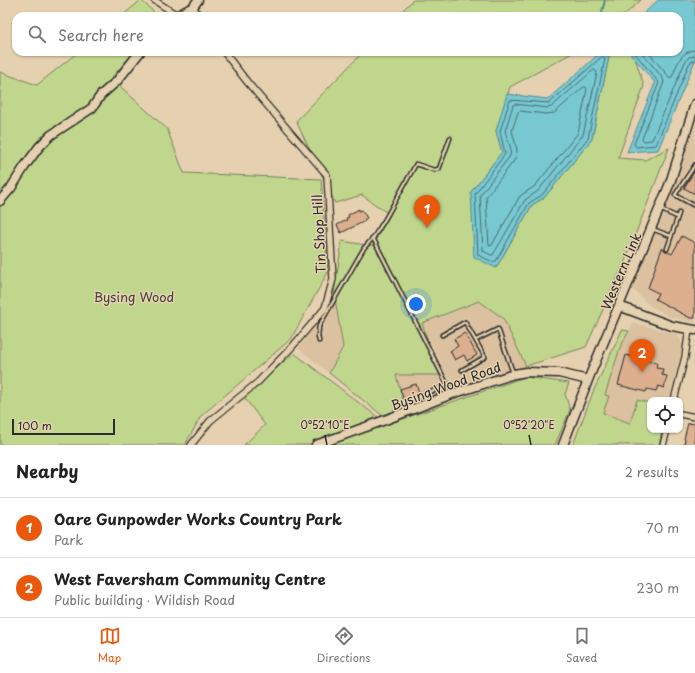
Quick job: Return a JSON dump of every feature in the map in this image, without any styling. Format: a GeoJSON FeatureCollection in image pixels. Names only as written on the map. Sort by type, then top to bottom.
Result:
{"type":"FeatureCollection","features":[{"type":"Feature","properties":{"kind":"street"},"geometry":{"type":"LineString","coordinates":[[154,0],[170,12]]}},
{"type":"Feature","properties":{"kind":"street"},"geometry":{"type":"LineString","coordinates":[[183,12],[196,4]]}},
{"type":"Feature","properties":{"kind":"street"},"geometry":{"type":"LineString","coordinates":[[0,201],[11,188],[39,147],[50,135],[92,108],[101,95],[117,81],[137,56]]}},
{"type":"Feature","properties":{"kind":"street","name":"Tin Shop Hill"},"geometry":{"type":"LineString","coordinates":[[191,445],[210,421],[258,382],[325,308],[333,279],[327,175],[248,83],[227,56]]}},
{"type":"Feature","properties":{"kind":"street","name":"Western Link"},"geometry":{"type":"LineString","coordinates":[[563,445],[588,380],[670,182],[695,104]]}},
{"type":"Feature","properties":{"kind":"street"},"geometry":{"type":"LineString","coordinates":[[619,306],[672,326],[692,330],[675,397]]}},
{"type":"Feature","properties":{"kind":"street","name":"Bysing Wood Road"},"geometry":{"type":"LineString","coordinates":[[316,445],[386,420],[450,390],[514,374],[526,372],[559,373],[588,380]]}},
{"type":"Feature","properties":{"kind":"street"},"geometry":{"type":"LineString","coordinates":[[683,414],[695,416]]}},
{"type":"Feature","properties":{"kind":"street"},"geometry":{"type":"LineString","coordinates":[[663,445],[666,433]]}},
{"type":"Feature","properties":{"kind":"lane"},"geometry":{"type":"LineString","coordinates":[[319,341],[319,326],[364,248],[373,238],[384,221],[416,164],[434,170],[439,169],[450,138]]}},
{"type":"Feature","properties":{"kind":"lane"},"geometry":{"type":"LineString","coordinates":[[695,165],[676,195],[695,206]]}},
{"type":"Feature","properties":{"kind":"lane"},"geometry":{"type":"LineString","coordinates":[[659,209],[678,217]]}},
{"type":"Feature","properties":{"kind":"lane"},"geometry":{"type":"LineString","coordinates":[[667,249],[679,213]]}},
{"type":"Feature","properties":{"kind":"lane"},"geometry":{"type":"LineString","coordinates":[[651,228],[671,236]]}},
{"type":"Feature","properties":{"kind":"lane"},"geometry":{"type":"LineString","coordinates":[[373,238],[450,390],[425,393]]}},
{"type":"Feature","properties":{"kind":"lane"},"geometry":{"type":"LineString","coordinates":[[442,335],[465,322],[476,340],[485,357],[462,370]]}},
{"type":"Feature","properties":{"kind":"lane"},"geometry":{"type":"LineString","coordinates":[[476,340],[498,329],[514,374]]}},
{"type":"Feature","properties":{"kind":"shaded area"},"geometry":{"type":"Polygon","coordinates":[[[695,126],[695,323],[671,317],[649,305],[633,289],[695,126]]]}},
{"type":"Feature","properties":{"kind":"shaded area"},"geometry":{"type":"Polygon","coordinates":[[[334,293],[343,347],[329,373],[298,348],[316,324],[334,293]]]}},
{"type":"Feature","properties":{"kind":"shaded area"},"geometry":{"type":"Polygon","coordinates":[[[480,301],[503,318],[526,366],[514,374],[452,388],[422,323],[480,301]]]}},
{"type":"Feature","properties":{"kind":"shaded area"},"geometry":{"type":"Polygon","coordinates":[[[633,323],[677,334],[683,345],[670,397],[647,397],[647,402],[637,400],[631,423],[602,413],[608,396],[605,395],[620,348],[633,323]]]}},
{"type":"Feature","properties":{"kind":"shaded area"},"geometry":{"type":"Polygon","coordinates":[[[395,375],[440,375],[449,390],[406,411],[395,375]]]}},
{"type":"Feature","properties":{"kind":"green space"},"geometry":{"type":"Polygon","coordinates":[[[141,0],[154,12],[127,12],[141,0]]]}},
{"type":"Feature","properties":{"kind":"green space"},"geometry":{"type":"Polygon","coordinates":[[[413,0],[641,0],[628,12],[401,12],[413,0]]]}},
{"type":"Feature","properties":{"kind":"green space","name":"Bysing Wood"},"geometry":{"type":"Polygon","coordinates":[[[73,56],[130,56],[111,78],[167,129],[184,173],[321,179],[328,272],[291,339],[201,416],[185,445],[0,445],[0,72],[37,85],[73,56]]]}},
{"type":"Feature","properties":{"kind":"green space"},"geometry":{"type":"Polygon","coordinates":[[[359,56],[567,56],[510,87],[496,131],[502,152],[471,192],[496,268],[532,205],[544,198],[592,139],[609,56],[634,56],[644,86],[618,158],[645,160],[669,148],[625,261],[586,347],[526,366],[503,318],[479,301],[422,323],[440,375],[396,375],[406,411],[384,417],[329,373],[343,347],[334,293],[342,241],[372,246],[390,215],[362,195],[335,203],[296,121],[359,56]]]}},
{"type":"Feature","properties":{"kind":"green space"},"geometry":{"type":"Polygon","coordinates":[[[622,330],[629,331],[620,348],[605,395],[609,396],[603,413],[630,423],[637,400],[647,402],[647,433],[661,433],[659,445],[573,445],[593,392],[622,330]]]}},
{"type":"Feature","properties":{"kind":"green space"},"geometry":{"type":"Polygon","coordinates":[[[294,353],[380,419],[308,445],[244,445],[265,425],[244,397],[294,353]]]}},
{"type":"Feature","properties":{"kind":"green space"},"geometry":{"type":"Polygon","coordinates":[[[525,377],[569,383],[565,394],[570,410],[555,445],[327,445],[525,377]]]}},
{"type":"Feature","properties":{"kind":"water"},"geometry":{"type":"Polygon","coordinates":[[[658,0],[695,0],[695,61],[658,150],[627,152],[655,83],[632,56],[683,56],[683,12],[645,12],[658,0]]]}},
{"type":"Feature","properties":{"kind":"water"},"geometry":{"type":"Polygon","coordinates":[[[596,56],[609,56],[592,139],[544,198],[532,205],[496,268],[474,257],[471,192],[502,152],[496,131],[507,94],[548,99],[596,56]]]}},
{"type":"Feature","properties":{"kind":"building"},"geometry":{"type":"Polygon","coordinates":[[[695,170],[695,194],[684,188],[695,170]]]}},
{"type":"Feature","properties":{"kind":"building"},"geometry":{"type":"Polygon","coordinates":[[[359,209],[359,211],[362,210],[367,218],[364,220],[365,221],[341,233],[337,225],[347,220],[346,218],[349,217],[348,215],[359,209]]]}},
{"type":"Feature","properties":{"kind":"building"},"geometry":{"type":"Polygon","coordinates":[[[682,236],[695,243],[695,318],[690,318],[655,299],[658,293],[648,288],[662,248],[672,254],[682,236]]]}},
{"type":"Feature","properties":{"kind":"building"},"geometry":{"type":"Polygon","coordinates":[[[465,333],[477,355],[467,361],[464,355],[455,360],[450,351],[458,346],[454,339],[465,333]]]}},
{"type":"Feature","properties":{"kind":"building"},"geometry":{"type":"Polygon","coordinates":[[[626,355],[657,363],[656,368],[663,369],[662,375],[667,376],[664,388],[658,386],[656,391],[647,389],[646,392],[618,385],[626,355]]]}},
{"type":"Feature","properties":{"kind":"building"},"geometry":{"type":"Polygon","coordinates":[[[416,384],[422,400],[406,406],[400,389],[416,384]]]}},
{"type":"Feature","properties":{"kind":"building"},"geometry":{"type":"Polygon","coordinates":[[[688,423],[695,424],[693,445],[684,445],[688,423]]]}},
{"type":"Feature","properties":{"kind":"waterway"},"geometry":{"type":"LineString","coordinates":[[602,12],[605,0]]}},
{"type":"Feature","properties":{"kind":"place","name":"Oare Gunpowder Works Country Park"},"geometry":{"type":"Point","coordinates":[427,228]}},
{"type":"Feature","properties":{"kind":"place","name":"West Faversham Community Centre"},"geometry":{"type":"Point","coordinates":[642,372]}}]}
